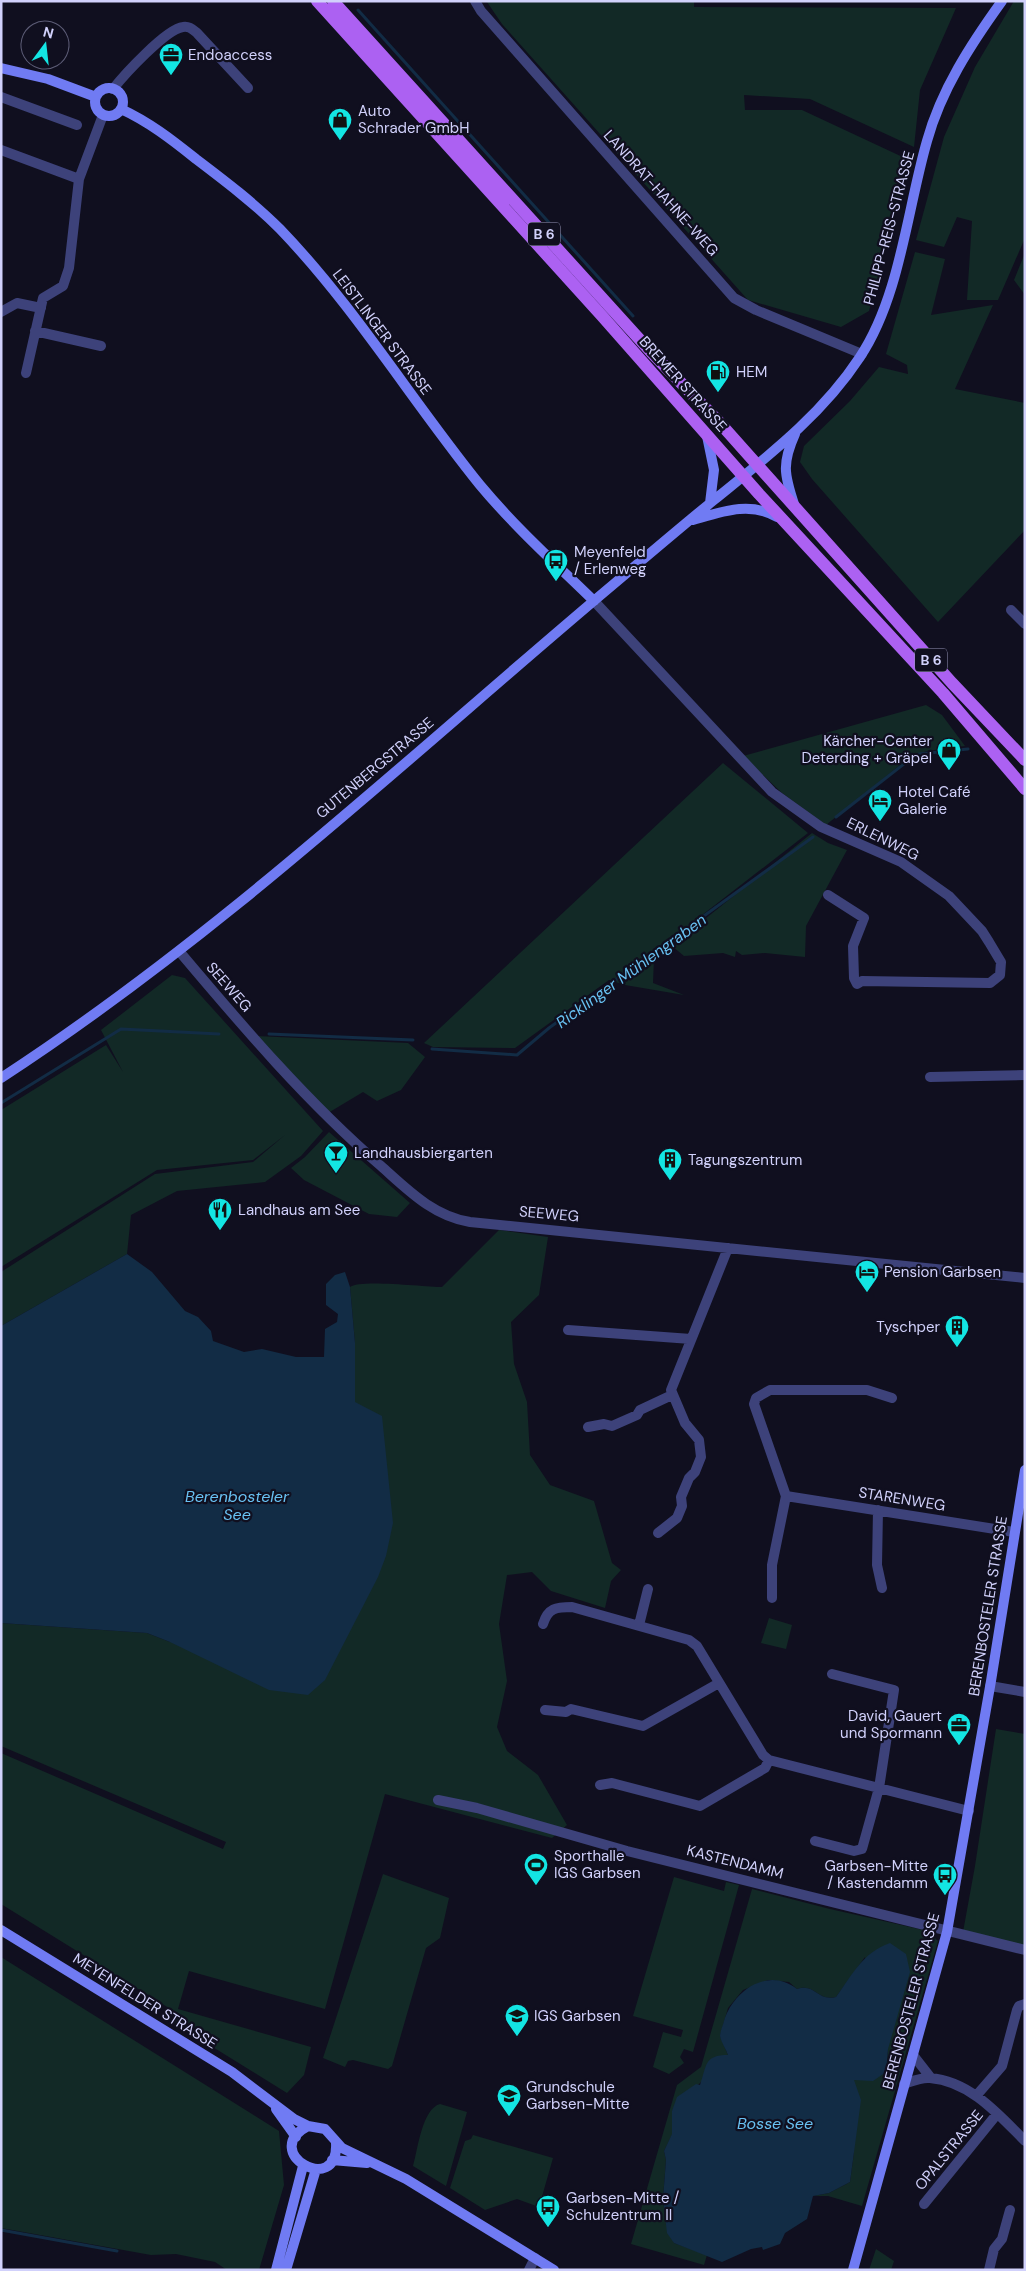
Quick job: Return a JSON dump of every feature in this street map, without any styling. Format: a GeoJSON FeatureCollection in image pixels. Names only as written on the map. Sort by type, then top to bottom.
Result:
{"type":"FeatureCollection","features":[{"type":"Feature","properties":{"kind":"main road","name":"BREMER STRASSE"},"geometry":{"type":"LineString","coordinates":[[317,1],[744,476],[943,693],[1025,789]]}},
{"type":"Feature","properties":{"kind":"main road","name":"BREMER STRASSE"},"geometry":{"type":"LineString","coordinates":[[333,1],[644,345],[719,422],[952,683],[1025,760]]}},
{"type":"Feature","properties":{"kind":"street","name":"LANDRAT-HAHNE-WEG"},"geometry":{"type":"LineString","coordinates":[[475,1],[481,11],[579,124],[734,298],[756,310],[862,354]]}},
{"type":"Feature","properties":{"kind":"street","name":"PHILIPP-REIS-STRASSE"},"geometry":{"type":"LineString","coordinates":[[756,465],[823,406],[862,354],[876,330],[888,299],[927,140],[938,109],[951,80],[979,32],[1002,1]]}},
{"type":"Feature","properties":{"kind":"street"},"geometry":{"type":"LineString","coordinates":[[113,89],[125,72],[174,31],[185,27],[197,33],[248,88]]}},
{"type":"Feature","properties":{"kind":"street"},"geometry":{"type":"LineString","coordinates":[[1,68],[48,79],[96,97]]}},
{"type":"Feature","properties":{"kind":"street"},"geometry":{"type":"LineString","coordinates":[[104,89],[113,89],[122,99],[121,108],[113,115],[103,115],[95,106],[96,97],[104,89]]}},
{"type":"Feature","properties":{"kind":"street"},"geometry":{"type":"LineString","coordinates":[[1,98],[77,125]]}},
{"type":"Feature","properties":{"kind":"street","name":"LEISTLINGER STRASSE"},"geometry":{"type":"LineString","coordinates":[[121,108],[160,130],[253,204],[279,229],[314,267],[355,318],[482,486],[530,540],[594,601]]}},
{"type":"Feature","properties":{"kind":"street"},"geometry":{"type":"LineString","coordinates":[[26,373],[43,298],[63,286],[69,268],[79,179],[103,115]]}},
{"type":"Feature","properties":{"kind":"street"},"geometry":{"type":"LineString","coordinates":[[1,150],[79,179]]}},
{"type":"Feature","properties":{"kind":"street"},"geometry":{"type":"LineString","coordinates":[[1,312],[17,303],[40,308]]}},
{"type":"Feature","properties":{"kind":"street"},"geometry":{"type":"LineString","coordinates":[[35,331],[101,346]]}},
{"type":"Feature","properties":{"kind":"street"},"geometry":{"type":"LineString","coordinates":[[795,506],[785,470],[786,454],[796,431]]}},
{"type":"Feature","properties":{"kind":"street"},"geometry":{"type":"LineString","coordinates":[[707,435],[714,470],[710,503]]}},
{"type":"Feature","properties":{"kind":"street","name":"GUTENBERGSTRASSE"},"geometry":{"type":"LineString","coordinates":[[1,1078],[69,1034],[179,951],[255,890],[756,465]]}},
{"type":"Feature","properties":{"kind":"street"},"geometry":{"type":"LineString","coordinates":[[689,521],[730,510],[750,508],[759,509],[784,520]]}},
{"type":"Feature","properties":{"kind":"street","name":"ERLENWEG"},"geometry":{"type":"LineString","coordinates":[[594,601],[772,792],[821,827],[895,859],[919,873],[949,896],[977,925],[989,942],[1001,962],[1000,975],[990,983],[862,981],[857,984],[854,978],[853,946],[864,918],[828,895]]}},
{"type":"Feature","properties":{"kind":"street"},"geometry":{"type":"LineString","coordinates":[[1011,610],[1025,624]]}},
{"type":"Feature","properties":{"kind":"street","name":"SEEWEG"},"geometry":{"type":"LineString","coordinates":[[179,951],[260,1047],[335,1125],[419,1199],[447,1217],[470,1222],[1025,1278]]}},
{"type":"Feature","properties":{"kind":"street"},"geometry":{"type":"LineString","coordinates":[[930,1077],[1025,1075]]}},
{"type":"Feature","properties":{"kind":"street"},"geometry":{"type":"LineString","coordinates":[[658,1533],[677,1518],[682,1506],[681,1497],[701,1457],[699,1440],[685,1423],[672,1395],[672,1382],[728,1248]]}},
{"type":"Feature","properties":{"kind":"street"},"geometry":{"type":"LineString","coordinates":[[568,1330],[691,1339]]}},
{"type":"Feature","properties":{"kind":"street"},"geometry":{"type":"LineString","coordinates":[[772,1598],[772,1565],[786,1496],[754,1404],[761,1393],[770,1390],[866,1390],[892,1398]]}},
{"type":"Feature","properties":{"kind":"street"},"geometry":{"type":"LineString","coordinates":[[588,1426],[604,1424],[612,1426],[637,1415],[640,1410],[672,1395]]}},
{"type":"Feature","properties":{"kind":"street","name":"BERENBOSTELER STRASSE"},"geometry":{"type":"LineString","coordinates":[[853,2270],[947,1932],[1018,1527],[1025,1470]]}},
{"type":"Feature","properties":{"kind":"street","name":"STARENWEG"},"geometry":{"type":"LineString","coordinates":[[786,1496],[878,1510],[1018,1527]]}},
{"type":"Feature","properties":{"kind":"street"},"geometry":{"type":"LineString","coordinates":[[878,1510],[877,1564],[882,1588]]}},
{"type":"Feature","properties":{"kind":"street"},"geometry":{"type":"LineString","coordinates":[[639,1625],[648,1589]]}},
{"type":"Feature","properties":{"kind":"street"},"geometry":{"type":"LineString","coordinates":[[543,1624],[546,1613],[555,1607],[572,1607],[694,1642],[763,1755],[769,1760],[969,1811]]}},
{"type":"Feature","properties":{"kind":"street"},"geometry":{"type":"LineString","coordinates":[[815,1841],[854,1852],[860,1851],[879,1788],[894,1690],[832,1674]]}},
{"type":"Feature","properties":{"kind":"street"},"geometry":{"type":"LineString","coordinates":[[545,1710],[566,1712],[571,1708],[643,1726],[719,1682]]}},
{"type":"Feature","properties":{"kind":"street"},"geometry":{"type":"LineString","coordinates":[[990,1686],[1025,1692]]}},
{"type":"Feature","properties":{"kind":"street"},"geometry":{"type":"LineString","coordinates":[[600,1785],[612,1783],[700,1806],[765,1768],[769,1760]]}},
{"type":"Feature","properties":{"kind":"street","name":"KASTENDAMM"},"geometry":{"type":"LineString","coordinates":[[438,1800],[477,1808],[627,1851],[1025,1950]]}},
{"type":"Feature","properties":{"kind":"street","name":"MEYENFELDER STRASSE"},"geometry":{"type":"LineString","coordinates":[[1,1930],[223,2066],[308,2126],[325,2128],[342,2148],[380,2165],[554,2270]]}},
{"type":"Feature","properties":{"kind":"street"},"geometry":{"type":"LineString","coordinates":[[976,2096],[1002,2066],[1017,2010],[1019,2006],[1025,2004]]}},
{"type":"Feature","properties":{"kind":"street"},"geometry":{"type":"LineString","coordinates":[[913,2054],[931,2078]]}},
{"type":"Feature","properties":{"kind":"street"},"geometry":{"type":"LineString","coordinates":[[904,2084],[920,2078],[931,2078],[958,2085],[976,2096],[1025,2141]]}},
{"type":"Feature","properties":{"kind":"street","name":"MEYENFELDER STRASSE"},"geometry":{"type":"LineString","coordinates":[[270,2101],[296,2137]]}},
{"type":"Feature","properties":{"kind":"street","name":"OPALSTRASSE"},"geometry":{"type":"LineString","coordinates":[[924,2204],[997,2114]]}},
{"type":"Feature","properties":{"kind":"street"},"geometry":{"type":"LineString","coordinates":[[308,2126],[296,2137],[293,2150],[295,2157],[303,2166],[316,2169],[328,2165],[335,2155],[336,2143]]}},
{"type":"Feature","properties":{"kind":"street","name":"MEYENFELDER STRASSE"},"geometry":{"type":"LineString","coordinates":[[332,2160],[380,2165]]}},
{"type":"Feature","properties":{"kind":"street"},"geometry":{"type":"LineString","coordinates":[[276,2270],[303,2166]]}},
{"type":"Feature","properties":{"kind":"street"},"geometry":{"type":"LineString","coordinates":[[286,2270],[316,2169]]}},
{"type":"Feature","properties":{"kind":"street"},"geometry":{"type":"LineString","coordinates":[[989,2270],[994,2249],[1002,2239],[1010,2210]]}},
{"type":"Feature","properties":{"kind":"street"},"geometry":{"type":"LineString","coordinates":[[529,2270],[535,2258]]}},
{"type":"Feature","properties":{"kind":"green space"},"geometry":{"type":"Polygon","coordinates":[[[694,1],[694,7],[956,8],[920,90],[914,147],[810,99],[744,95],[745,110],[802,110],[909,160],[869,311],[841,327],[748,300],[502,24],[487,2],[694,1]]]}},
{"type":"Feature","properties":{"kind":"green space"},"geometry":{"type":"Polygon","coordinates":[[[1014,1],[1025,1],[1025,238],[998,300],[967,300],[972,221],[957,217],[944,247],[916,240],[944,137],[975,67],[1014,1]]]}},
{"type":"Feature","properties":{"kind":"green space"},"geometry":{"type":"Polygon","coordinates":[[[915,252],[945,259],[931,315],[993,305],[955,389],[1025,403],[1025,530],[938,622],[812,479],[800,462],[804,446],[850,401],[879,367],[908,374],[907,365],[886,354],[915,252]]]}},
{"type":"Feature","properties":{"kind":"green space"},"geometry":{"type":"Polygon","coordinates":[[[1025,253],[1025,295],[1014,280],[1025,253]]]}},
{"type":"Feature","properties":{"kind":"green space"},"geometry":{"type":"Polygon","coordinates":[[[926,705],[942,715],[965,746],[927,751],[910,757],[826,825],[782,793],[743,756],[926,705]]]}},
{"type":"Feature","properties":{"kind":"green space"},"geometry":{"type":"Polygon","coordinates":[[[723,763],[808,833],[697,919],[700,923],[812,833],[828,843],[847,850],[806,926],[805,957],[765,953],[742,955],[736,951],[735,957],[723,953],[684,956],[672,946],[654,958],[653,983],[684,995],[625,985],[609,980],[515,1048],[433,1047],[424,1043],[723,763]]]}},
{"type":"Feature","properties":{"kind":"green space"},"geometry":{"type":"Polygon","coordinates":[[[172,975],[185,978],[323,1131],[301,1156],[265,1182],[177,1191],[131,1215],[127,1254],[1,1326],[1,1272],[155,1174],[253,1162],[285,1135],[253,1160],[157,1170],[1,1267],[1,1110],[106,1045],[123,1072],[101,1030],[172,975]]]}},
{"type":"Feature","properties":{"kind":"green space"},"geometry":{"type":"Polygon","coordinates":[[[256,1036],[408,1043],[425,1057],[401,1090],[377,1101],[363,1092],[328,1113],[256,1036]]]}},
{"type":"Feature","properties":{"kind":"green space","name":"Landhausbiergarten"},"geometry":{"type":"Polygon","coordinates":[[[329,1132],[410,1203],[397,1217],[369,1214],[304,1180],[291,1168],[305,1157],[329,1132]]]}},
{"type":"Feature","properties":{"kind":"green space"},"geometry":{"type":"Polygon","coordinates":[[[499,1230],[548,1237],[539,1295],[511,1322],[514,1364],[527,1402],[530,1455],[550,1485],[594,1501],[612,1563],[621,1570],[611,1581],[605,1608],[551,1591],[532,1572],[507,1575],[499,1624],[507,1681],[497,1727],[507,1751],[538,1775],[567,1825],[552,1838],[385,1794],[325,2009],[189,1971],[178,2009],[311,2047],[304,2075],[287,2093],[174,2023],[177,2013],[1,1904],[1,1753],[223,1849],[226,1842],[1,1746],[1,1623],[147,1633],[170,1642],[355,1402],[355,1343],[350,1287],[379,1283],[442,1287],[499,1230]]]}},
{"type":"Feature","properties":{"kind":"green space"},"geometry":{"type":"Polygon","coordinates":[[[769,1618],[792,1625],[786,1649],[761,1643],[769,1618]]]}},
{"type":"Feature","properties":{"kind":"green space"},"geometry":{"type":"Polygon","coordinates":[[[996,1729],[1025,1734],[1025,1948],[963,1932],[996,1729]]]}},
{"type":"Feature","properties":{"kind":"green space"},"geometry":{"type":"Polygon","coordinates":[[[383,1874],[449,1898],[440,1938],[426,1948],[392,2066],[388,2069],[353,2060],[348,2061],[345,2067],[323,2058],[383,1874]]]}},
{"type":"Feature","properties":{"kind":"green space"},"geometry":{"type":"Polygon","coordinates":[[[674,1877],[724,1891],[726,1882],[739,1885],[693,2052],[684,2049],[680,2057],[684,2063],[669,2074],[653,2067],[663,2032],[681,2037],[683,2030],[633,2016],[674,1877]]]}},
{"type":"Feature","properties":{"kind":"green space"},"geometry":{"type":"Polygon","coordinates":[[[752,1889],[928,1931],[938,1941],[862,2206],[828,2196],[813,2196],[829,2193],[850,2182],[854,2152],[854,2080],[886,2072],[888,2049],[865,1957],[836,1997],[825,1997],[808,1988],[797,1989],[789,1982],[768,1980],[743,1990],[728,2008],[720,2036],[728,2055],[672,2111],[672,2135],[664,2151],[666,2160],[663,2199],[665,2215],[674,2243],[707,2255],[704,2265],[631,2244],[677,2085],[701,2067],[752,1889]]]}},
{"type":"Feature","properties":{"kind":"green space"},"geometry":{"type":"Polygon","coordinates":[[[1,1957],[279,2131],[284,2185],[259,2270],[227,2270],[215,2262],[176,2254],[151,2255],[1,2228],[1,1957]]]}},
{"type":"Feature","properties":{"kind":"green space"},"geometry":{"type":"Polygon","coordinates":[[[440,2104],[467,2112],[446,2186],[413,2166],[425,2121],[434,2107],[440,2104]]]}},
{"type":"Feature","properties":{"kind":"green space"},"geometry":{"type":"Polygon","coordinates":[[[473,2135],[553,2158],[539,2207],[517,2199],[485,2210],[450,2188],[465,2141],[471,2139],[473,2135]]]}},
{"type":"Feature","properties":{"kind":"green space"},"geometry":{"type":"Polygon","coordinates":[[[876,2249],[894,2261],[891,2270],[869,2270],[876,2249]]]}},
{"type":"Feature","properties":{"kind":"water","name":"Berenbosteler See"},"geometry":{"type":"Polygon","coordinates":[[[127,1254],[152,1272],[185,1311],[198,1317],[211,1331],[213,1341],[244,1352],[262,1349],[296,1357],[324,1357],[325,1329],[337,1322],[338,1314],[326,1305],[326,1284],[335,1275],[345,1272],[350,1287],[355,1343],[355,1402],[382,1416],[393,1523],[386,1556],[378,1577],[325,1680],[308,1695],[269,1690],[170,1642],[147,1633],[1,1623],[1,1326],[127,1254]]]}},
{"type":"Feature","properties":{"kind":"water","name":"Bosse See"},"geometry":{"type":"Polygon","coordinates":[[[890,1943],[906,1954],[910,1972],[888,2049],[886,2072],[873,2081],[854,2080],[861,2100],[850,2182],[829,2193],[813,2196],[807,2219],[785,2233],[780,2244],[763,2250],[762,2247],[751,2249],[722,2262],[674,2243],[667,2233],[663,2199],[666,2160],[664,2151],[672,2134],[672,2111],[677,2097],[696,2084],[700,2085],[710,2059],[720,2055],[728,2055],[721,2041],[720,2034],[724,2021],[735,2000],[753,1985],[775,1980],[797,1989],[808,1988],[825,1997],[836,1997],[865,1958],[880,1947],[890,1943]]]}},
{"type":"Feature","properties":{"kind":"waterway"},"geometry":{"type":"LineString","coordinates":[[358,10],[633,316]]}},
{"type":"Feature","properties":{"kind":"waterway","name":"Ricklinger Mühlengraben"},"geometry":{"type":"LineString","coordinates":[[836,817],[919,754],[968,749]]}},
{"type":"Feature","properties":{"kind":"waterway","name":"Ricklinger Mühlengraben"},"geometry":{"type":"LineString","coordinates":[[432,1049],[517,1055],[549,1028],[813,837]]}},
{"type":"Feature","properties":{"kind":"waterway","name":"Ricklinger Mühlengraben"},"geometry":{"type":"LineString","coordinates":[[1,1103],[121,1029],[219,1034]]}},
{"type":"Feature","properties":{"kind":"waterway","name":"Ricklinger Mühlengraben"},"geometry":{"type":"LineString","coordinates":[[269,1034],[413,1040]]}},
{"type":"Feature","properties":{"kind":"waterway"},"geometry":{"type":"LineString","coordinates":[[1,2230],[117,2251]]}},
{"type":"Feature","properties":{"kind":"place","name":"Endoaccess"},"geometry":{"type":"Point","coordinates":[171,76]}},
{"type":"Feature","properties":{"kind":"place","name":"Auto Schrader GmbH"},"geometry":{"type":"Point","coordinates":[340,141]}},
{"type":"Feature","properties":{"kind":"place","name":"HEM"},"geometry":{"type":"Point","coordinates":[718,393]}},
{"type":"Feature","properties":{"kind":"place","name":"Meyenfeld / Erlenweg"},"geometry":{"type":"Point","coordinates":[556,582]}},
{"type":"Feature","properties":{"kind":"place","name":"Kärcher-Center Deterding + Gräpel"},"geometry":{"type":"Point","coordinates":[949,771]}},
{"type":"Feature","properties":{"kind":"place","name":"Hotel Café Galerie"},"geometry":{"type":"Point","coordinates":[880,822]}},
{"type":"Feature","properties":{"kind":"place","name":"Landhausbiergarten"},"geometry":{"type":"Point","coordinates":[336,1174]}},
{"type":"Feature","properties":{"kind":"place","name":"Tagungszentrum"},"geometry":{"type":"Point","coordinates":[670,1181]}},
{"type":"Feature","properties":{"kind":"place","name":"Landhaus am See"},"geometry":{"type":"Point","coordinates":[220,1231]}},
{"type":"Feature","properties":{"kind":"place","name":"Pension Garbsen"},"geometry":{"type":"Point","coordinates":[867,1293]}},
{"type":"Feature","properties":{"kind":"place","name":"Tyschper"},"geometry":{"type":"Point","coordinates":[957,1348]}},
{"type":"Feature","properties":{"kind":"place","name":"David, Gauert und Spormann"},"geometry":{"type":"Point","coordinates":[959,1746]}},
{"type":"Feature","properties":{"kind":"place","name":"Sporthalle IGS Garbsen"},"geometry":{"type":"Point","coordinates":[536,1886]}},
{"type":"Feature","properties":{"kind":"place","name":"Garbsen-Mitte / Kastendamm"},"geometry":{"type":"Point","coordinates":[945,1896]}},
{"type":"Feature","properties":{"kind":"place","name":"IGS Garbsen"},"geometry":{"type":"Point","coordinates":[517,2037]}},
{"type":"Feature","properties":{"kind":"place","name":"Grundschule Garbsen-Mitte"},"geometry":{"type":"Point","coordinates":[509,2117]}},
{"type":"Feature","properties":{"kind":"place","name":"Garbsen-Mitte / Schulzentrum II"},"geometry":{"type":"Point","coordinates":[548,2228]}}]}
